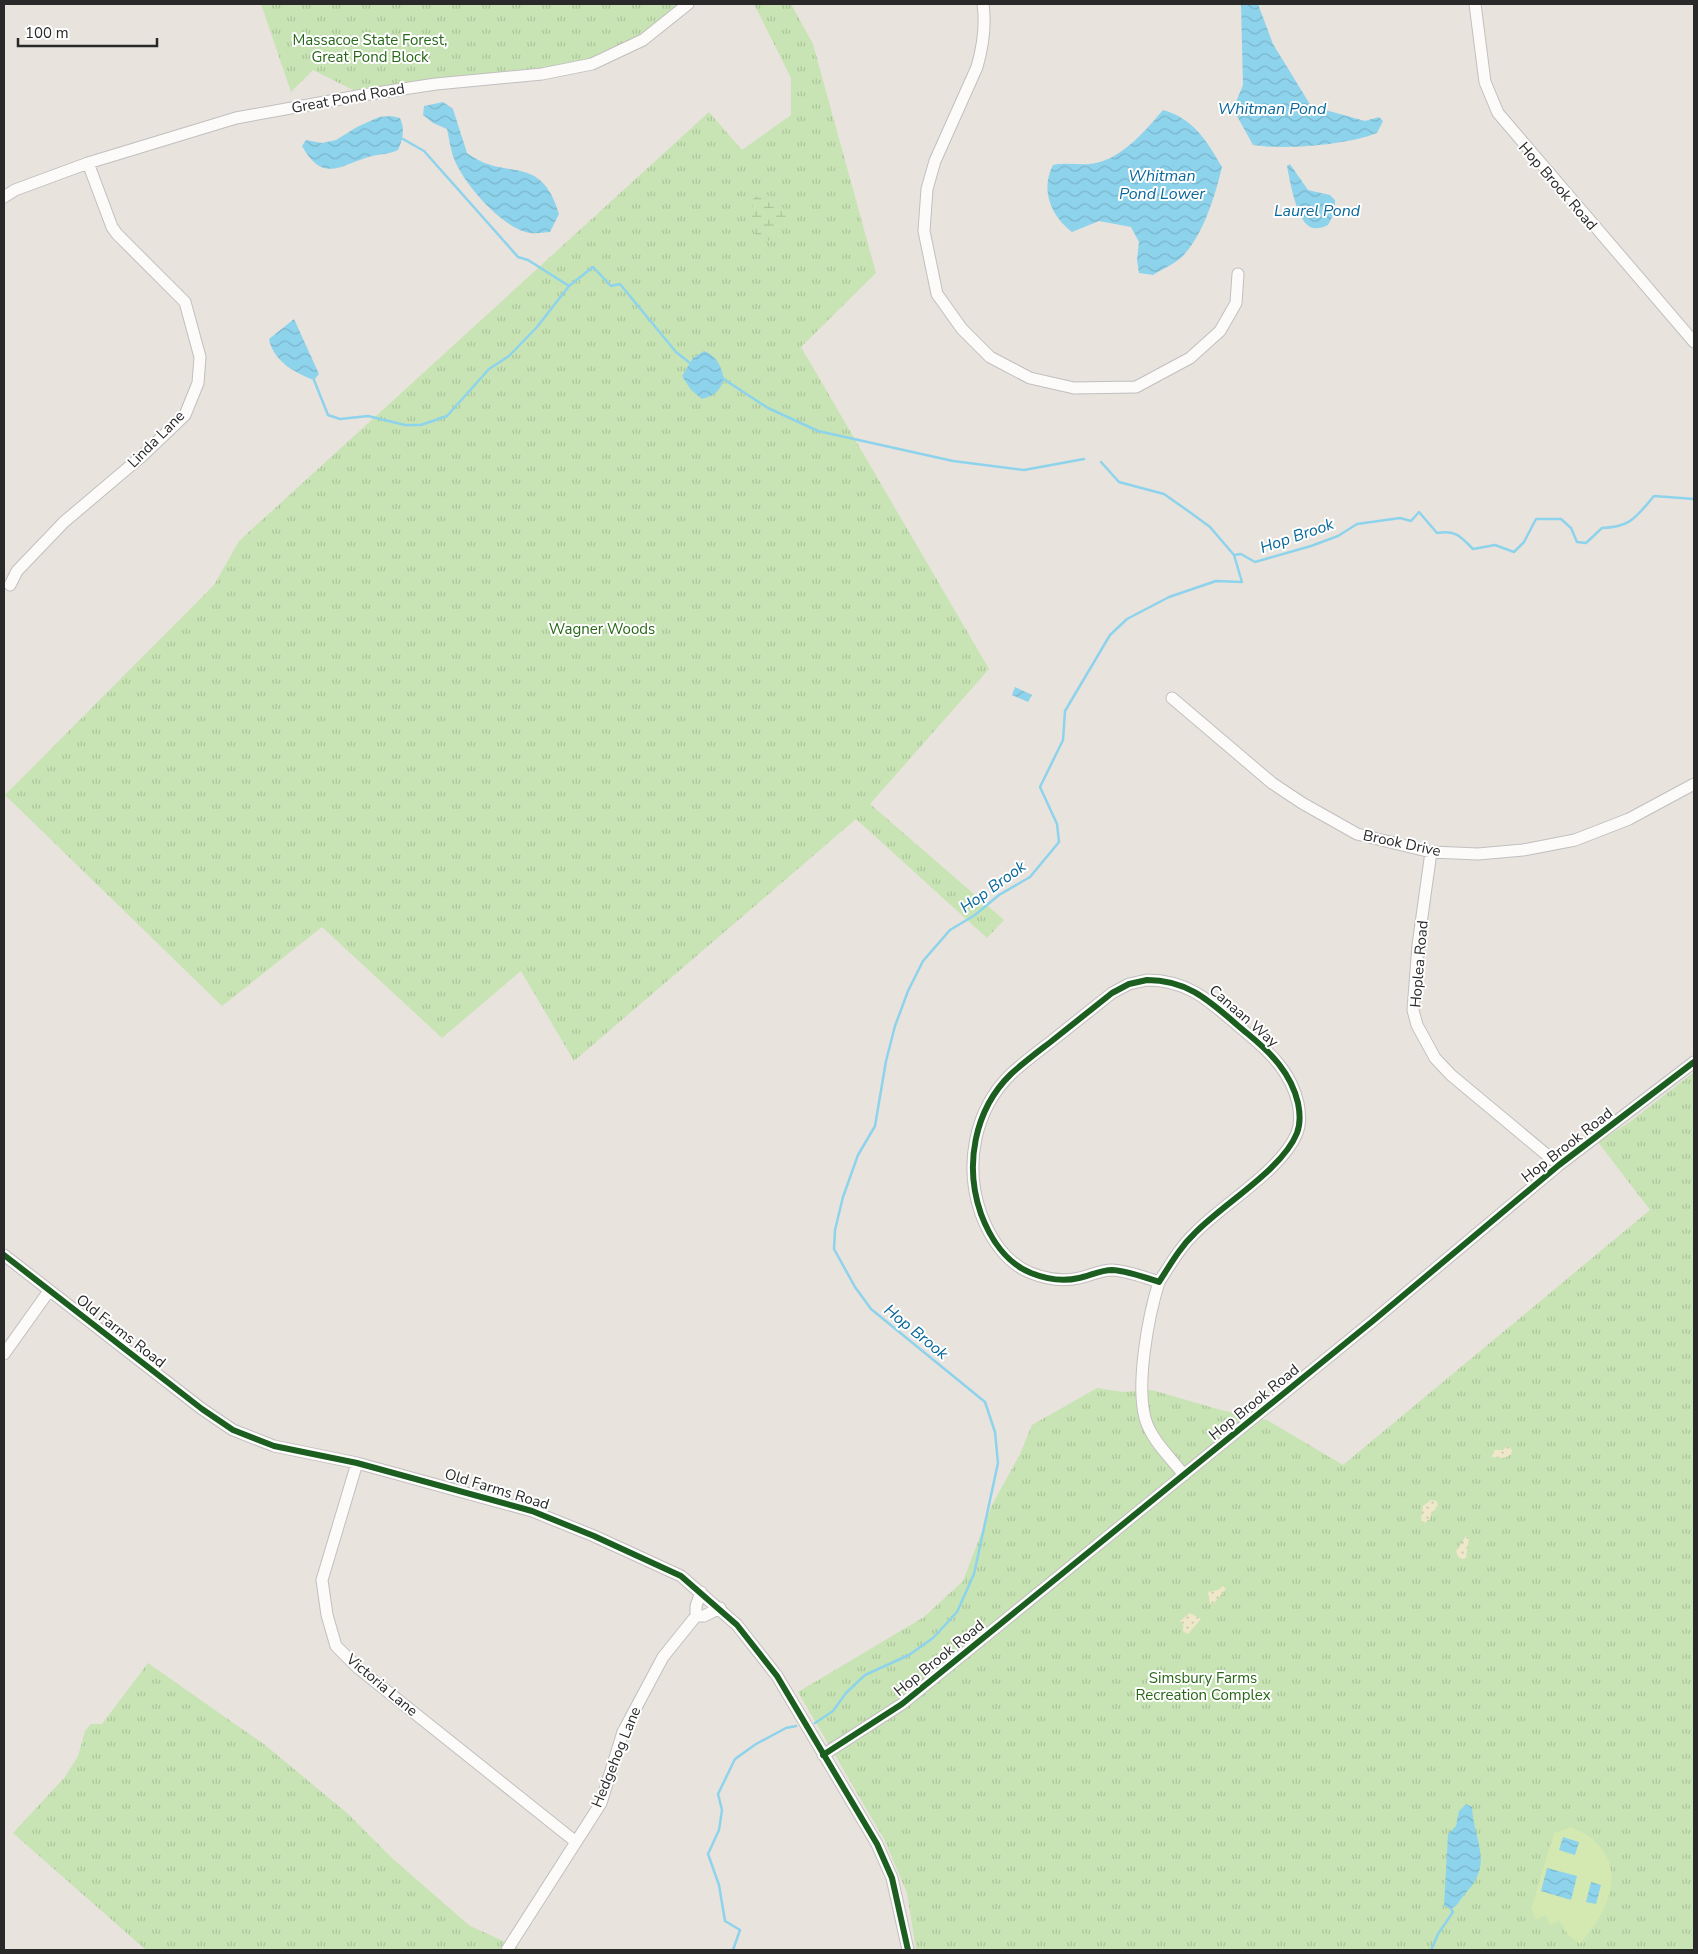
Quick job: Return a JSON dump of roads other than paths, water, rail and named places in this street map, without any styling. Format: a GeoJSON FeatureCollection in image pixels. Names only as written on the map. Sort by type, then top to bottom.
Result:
{"type":"FeatureCollection","features":[{"type":"Feature","properties":{"kind":"street","name":"Great Pond Road"},"geometry":{"type":"LineString","coordinates":[[4,197],[15,190],[88,163],[236,118],[363,95],[436,84],[542,74],[592,64],[643,40],[688,4]]}},
{"type":"Feature","properties":{"kind":"street"},"geometry":{"type":"LineString","coordinates":[[983,4],[985,17],[978,67],[930,174],[924,211],[924,231],[932,280],[937,294],[962,330],[990,357],[1030,378],[1074,388],[1136,386],[1190,358],[1220,331],[1236,303],[1238,274]]}},
{"type":"Feature","properties":{"kind":"street","name":"Hop Brook Road"},"geometry":{"type":"LineString","coordinates":[[1475,4],[1486,82],[1498,113],[1694,342]]}},
{"type":"Feature","properties":{"kind":"street","name":"Linda Lane"},"geometry":{"type":"LineString","coordinates":[[10,585],[18,571],[64,522],[142,456],[185,415],[198,383],[200,356],[185,302],[130,248],[112,226],[88,163]]}},
{"type":"Feature","properties":{"kind":"street","name":"Brook Drive"},"geometry":{"type":"LineString","coordinates":[[1172,698],[1272,783],[1302,803],[1357,834],[1431,852],[1478,854],[1523,850],[1575,840],[1629,819],[1694,784]]}},
{"type":"Feature","properties":{"kind":"street","name":"Hoplea Road"},"geometry":{"type":"LineString","coordinates":[[1431,852],[1413,1010],[1417,1025],[1435,1058],[1451,1075],[1559,1165]]}},
{"type":"Feature","properties":{"kind":"street","name":"Canaan Way"},"geometry":{"type":"LineString","coordinates":[[1159,1282],[1133,1273],[1110,1270],[1060,1280],[1028,1272],[1006,1256],[990,1235],[976,1201],[973,1183],[973,1151],[976,1136],[986,1108],[1002,1085],[1029,1059],[1112,993],[1129,984],[1147,980],[1162,980],[1191,988],[1256,1041],[1286,1072],[1295,1089],[1300,1117],[1298,1131],[1290,1149],[1195,1232],[1171,1262],[1159,1282],[1153,1302],[1142,1378],[1146,1419],[1156,1439],[1184,1475]]}},
{"type":"Feature","properties":{"kind":"street","name":"Hop Brook Road"},"geometry":{"type":"LineString","coordinates":[[824,1755],[902,1704],[1374,1320],[1559,1165],[1694,1062]]}},
{"type":"Feature","properties":{"kind":"street","name":"Old Farms Road"},"geometry":{"type":"LineString","coordinates":[[4,1255],[202,1409],[234,1430],[274,1446],[357,1463],[532,1510],[660,1565],[681,1576],[720,1608],[756,1646],[777,1676],[877,1844],[892,1878],[908,1950]]}},
{"type":"Feature","properties":{"kind":"street"},"geometry":{"type":"LineString","coordinates":[[4,1354],[49,1291]]}},
{"type":"Feature","properties":{"kind":"street","name":"Victoria Lane"},"geometry":{"type":"LineString","coordinates":[[357,1463],[322,1580],[327,1616],[336,1646],[374,1680],[576,1842]]}},
{"type":"Feature","properties":{"kind":"street","name":"Hedgehog Lane"},"geometry":{"type":"LineString","coordinates":[[507,1950],[601,1803],[623,1732],[663,1657],[696,1616],[696,1606],[701,1592]]}},
{"type":"Feature","properties":{"kind":"street"},"geometry":{"type":"LineString","coordinates":[[696,1616],[704,1616],[720,1608]]}},
{"type":"Feature","properties":{"kind":"water","name":"Whitman Pond"},"geometry":{"type":"Polygon","coordinates":[[[1241,4],[1258,4],[1273,44],[1311,106],[1365,121],[1379,117],[1383,121],[1377,133],[1349,141],[1298,147],[1253,145],[1237,116],[1236,102],[1243,85],[1241,4]]]}},
{"type":"Feature","properties":{"kind":"water"},"geometry":{"type":"Polygon","coordinates":[[[443,102],[453,109],[467,153],[482,162],[521,171],[532,175],[542,182],[551,195],[559,214],[550,232],[533,233],[520,230],[496,214],[474,191],[452,153],[447,129],[433,123],[423,115],[424,106],[443,102]]]}},
{"type":"Feature","properties":{"kind":"water","name":"Whitman Pond Lower"},"geometry":{"type":"Polygon","coordinates":[[[1163,110],[1174,114],[1191,125],[1211,148],[1222,167],[1208,214],[1190,247],[1180,259],[1153,275],[1139,273],[1137,260],[1139,242],[1131,227],[1099,221],[1072,232],[1053,210],[1048,193],[1048,184],[1049,174],[1053,165],[1091,164],[1106,160],[1133,142],[1163,110]]]}},
{"type":"Feature","properties":{"kind":"water"},"geometry":{"type":"Polygon","coordinates":[[[391,116],[400,118],[402,126],[403,134],[398,150],[361,159],[334,169],[318,165],[310,158],[302,146],[306,140],[322,143],[336,140],[357,127],[379,117],[391,116]]]}},
{"type":"Feature","properties":{"kind":"water","name":"Laurel Pond"},"geometry":{"type":"Polygon","coordinates":[[[1290,164],[1308,190],[1330,195],[1335,200],[1335,212],[1328,225],[1321,228],[1313,228],[1307,225],[1303,219],[1295,202],[1290,182],[1287,166],[1290,164]]]}},
{"type":"Feature","properties":{"kind":"water"},"geometry":{"type":"Polygon","coordinates":[[[294,319],[319,374],[314,380],[292,370],[280,360],[271,347],[269,339],[294,319]]]}},
{"type":"Feature","properties":{"kind":"water"},"geometry":{"type":"Polygon","coordinates":[[[704,351],[718,362],[724,379],[721,387],[716,392],[702,399],[691,390],[682,376],[693,358],[704,351]]]}},
{"type":"Feature","properties":{"kind":"water"},"geometry":{"type":"Polygon","coordinates":[[[1015,687],[1032,695],[1028,702],[1012,695],[1015,687]]]}},
{"type":"Feature","properties":{"kind":"water"},"geometry":{"type":"Polygon","coordinates":[[[1466,1804],[1472,1807],[1481,1863],[1479,1873],[1473,1884],[1457,1905],[1451,1909],[1444,1906],[1448,1834],[1456,1826],[1459,1811],[1466,1804]]]}},
{"type":"Feature","properties":{"kind":"water"},"geometry":{"type":"Polygon","coordinates":[[[1563,1837],[1579,1842],[1575,1855],[1559,1850],[1563,1837]]]}},
{"type":"Feature","properties":{"kind":"water"},"geometry":{"type":"Polygon","coordinates":[[[1547,1868],[1577,1876],[1571,1900],[1541,1891],[1547,1868]]]}},
{"type":"Feature","properties":{"kind":"water"},"geometry":{"type":"Polygon","coordinates":[[[1591,1882],[1601,1885],[1596,1904],[1586,1902],[1591,1882]]]}},
{"type":"Feature","properties":{"kind":"waterway"},"geometry":{"type":"LineString","coordinates":[[403,139],[424,151],[518,257],[528,260],[569,286]]}},
{"type":"Feature","properties":{"kind":"waterway"},"geometry":{"type":"LineString","coordinates":[[314,380],[328,415],[340,419],[368,416],[405,425],[421,425],[447,416],[489,369],[509,356],[537,327],[569,286],[593,267],[611,286],[620,284],[676,352],[690,363]]}},
{"type":"Feature","properties":{"kind":"waterway"},"geometry":{"type":"LineString","coordinates":[[722,378],[768,408],[818,431],[953,461],[1024,470],[1084,459]]}},
{"type":"Feature","properties":{"kind":"waterway"},"geometry":{"type":"LineString","coordinates":[[1101,462],[1119,482],[1164,494],[1210,527],[1234,555]]}},
{"type":"Feature","properties":{"kind":"waterway","name":"Hop Brook"},"geometry":{"type":"LineString","coordinates":[[815,1723],[833,1711],[846,1693],[865,1675],[909,1655],[933,1638],[957,1612],[974,1574],[998,1463],[995,1432],[985,1402],[871,1309],[855,1287],[834,1249],[835,1230],[843,1197],[858,1155],[875,1126],[886,1061],[895,1026],[908,991],[923,961],[950,930],[975,915],[999,895],[1030,877],[1059,842],[1057,824],[1040,787],[1063,740],[1065,711],[1110,635],[1127,619],[1169,597],[1216,581],[1242,582],[1234,555],[1241,554],[1255,562],[1338,536],[1357,524],[1400,518],[1411,521],[1419,512],[1437,533],[1453,533],[1473,549],[1495,545],[1514,552],[1524,542],[1536,519],[1561,519],[1571,528],[1577,542],[1586,543],[1602,528],[1620,526],[1632,520],[1654,496],[1694,499]]}},
{"type":"Feature","properties":{"kind":"waterway","name":"Hop Brook"},"geometry":{"type":"LineString","coordinates":[[733,1950],[740,1930],[725,1921],[719,1885],[708,1854],[719,1830],[722,1810],[718,1794],[735,1759],[756,1744],[786,1728],[796,1726]]}},
{"type":"Feature","properties":{"kind":"waterway"},"geometry":{"type":"LineString","coordinates":[[1431,1950],[1438,1934],[1453,1912],[1451,1909]]}},
{"type":"Feature","properties":{"kind":"park label","name":"Massacoe State Forest, Great Pond Block"},"geometry":{"type":"Point","coordinates":[370,48]}},
{"type":"Feature","properties":{"kind":"park label","name":"Wagner Woods"},"geometry":{"type":"Point","coordinates":[602,629]}},
{"type":"Feature","properties":{"kind":"park label","name":"Simsbury Farms Recreation Complex"},"geometry":{"type":"Point","coordinates":[1203,1686]}}]}
